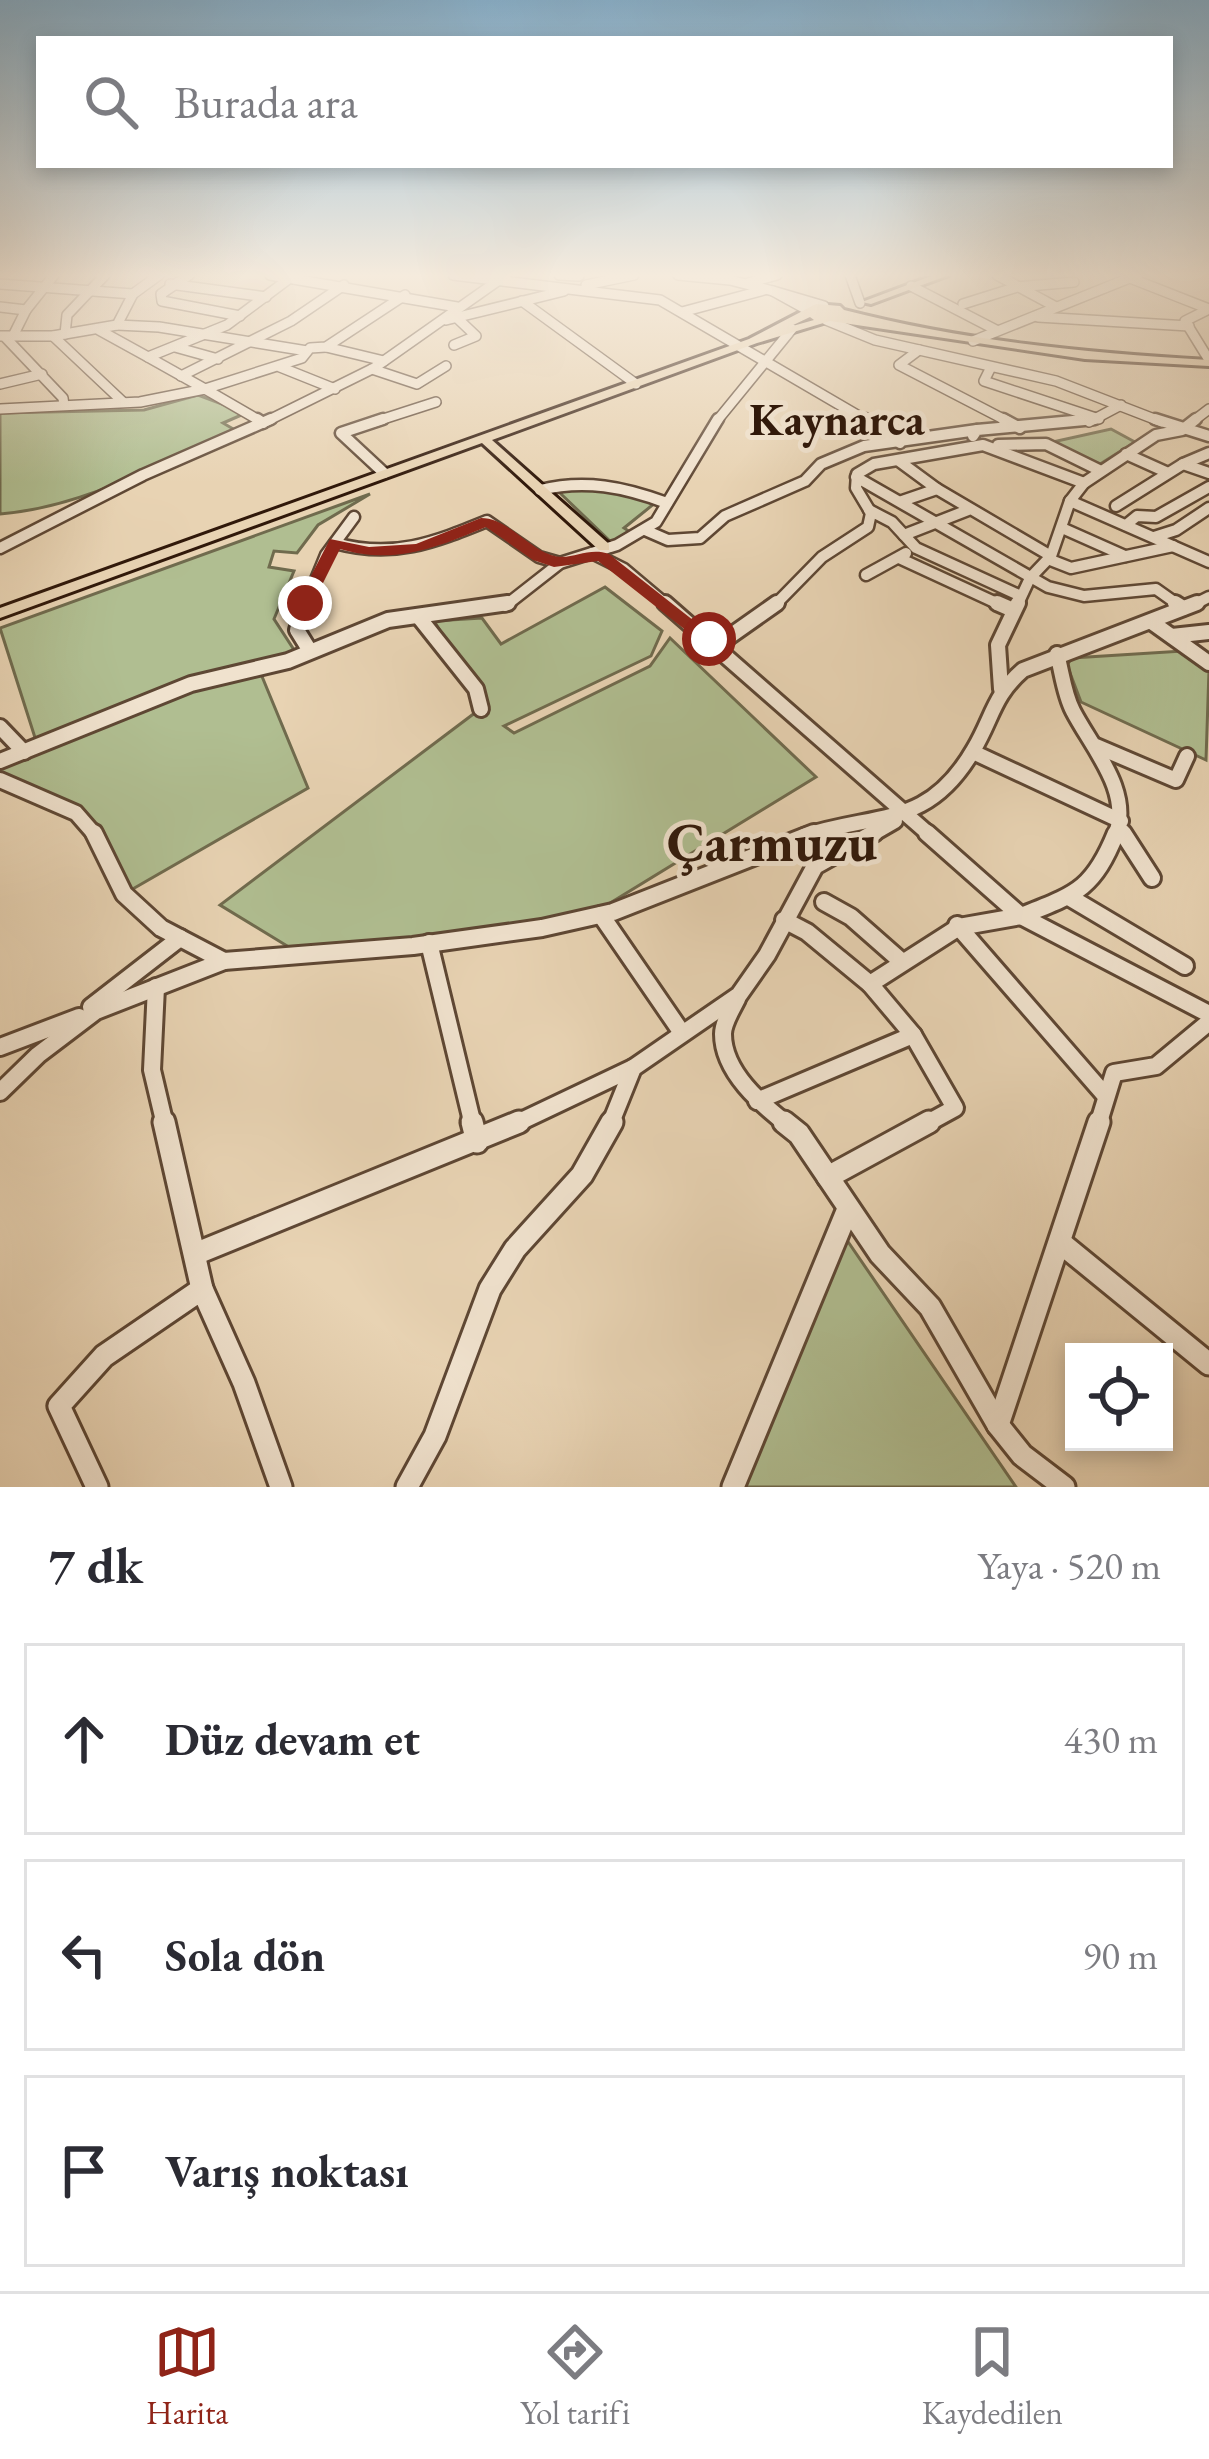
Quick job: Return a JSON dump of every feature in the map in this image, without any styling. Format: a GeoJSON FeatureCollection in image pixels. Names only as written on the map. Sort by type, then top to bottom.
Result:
{"type":"FeatureCollection","features":[{"type":"Feature","properties":{"kind":"main road"},"geometry":{"type":"LineString","coordinates":[[0,613],[744,344]]}},
{"type":"Feature","properties":{"kind":"main road"},"geometry":{"type":"LineString","coordinates":[[1000,344],[1133,361],[1209,362]]}},
{"type":"Feature","properties":{"kind":"main road"},"geometry":{"type":"LineString","coordinates":[[483,438],[604,548]]}},
{"type":"Feature","properties":{"kind":"street"},"geometry":{"type":"LineString","coordinates":[[14,344],[64,405]]}},
{"type":"Feature","properties":{"kind":"street"},"geometry":{"type":"LineString","coordinates":[[62,344],[123,403]]}},
{"type":"Feature","properties":{"kind":"street"},"geometry":{"type":"LineString","coordinates":[[124,344],[263,423]]}},
{"type":"Feature","properties":{"kind":"street"},"geometry":{"type":"LineString","coordinates":[[148,358],[180,344]]}},
{"type":"Feature","properties":{"kind":"street"},"geometry":{"type":"LineString","coordinates":[[182,376],[248,344]]}},
{"type":"Feature","properties":{"kind":"street"},"geometry":{"type":"LineString","coordinates":[[267,344],[307,351],[330,344]]}},
{"type":"Feature","properties":{"kind":"street"},"geometry":{"type":"LineString","coordinates":[[0,548],[143,475],[335,388],[405,344]]}},
{"type":"Feature","properties":{"kind":"street"},"geometry":{"type":"LineString","coordinates":[[576,344],[636,384]]}},
{"type":"Feature","properties":{"kind":"street"},"geometry":{"type":"LineString","coordinates":[[750,344],[900,443]]}},
{"type":"Feature","properties":{"kind":"street"},"geometry":{"type":"LineString","coordinates":[[0,761],[191,684],[288,661],[388,620],[504,606],[560,563],[656,522],[720,416],[776,344]]}},
{"type":"Feature","properties":{"kind":"street"},"geometry":{"type":"LineString","coordinates":[[896,344],[1056,381],[1209,436]]}},
{"type":"Feature","properties":{"kind":"street"},"geometry":{"type":"LineString","coordinates":[[175,347],[218,359]]}},
{"type":"Feature","properties":{"kind":"street"},"geometry":{"type":"LineString","coordinates":[[326,347],[384,361]]}},
{"type":"Feature","properties":{"kind":"street"},"geometry":{"type":"LineString","coordinates":[[919,350],[899,365],[1020,428]]}},
{"type":"Feature","properties":{"kind":"street"},"geometry":{"type":"LineString","coordinates":[[0,410],[123,403],[206,389],[280,367],[307,351]]}},
{"type":"Feature","properties":{"kind":"street"},"geometry":{"type":"LineString","coordinates":[[372,369],[417,383],[446,366]]}},
{"type":"Feature","properties":{"kind":"street"},"geometry":{"type":"LineString","coordinates":[[280,367],[335,388]]}},
{"type":"Feature","properties":{"kind":"street"},"geometry":{"type":"LineString","coordinates":[[990,369],[984,382],[1100,418]]}},
{"type":"Feature","properties":{"kind":"street"},"geometry":{"type":"LineString","coordinates":[[0,384],[42,374]]}},
{"type":"Feature","properties":{"kind":"street"},"geometry":{"type":"LineString","coordinates":[[384,472],[341,433],[436,402]]}},
{"type":"Feature","properties":{"kind":"street"},"geometry":{"type":"LineString","coordinates":[[645,530],[668,540],[700,538],[725,516],[805,481],[821,464],[864,446],[1100,418],[1121,405]]}},
{"type":"Feature","properties":{"kind":"street"},"geometry":{"type":"LineString","coordinates":[[1001,689],[998,645],[1030,578],[1049,558],[1070,501],[1084,483],[1126,454],[1156,435],[1182,430],[1209,409]]}},
{"type":"Feature","properties":{"kind":"street"},"geometry":{"type":"LineString","coordinates":[[966,447],[977,430]]}},
{"type":"Feature","properties":{"kind":"street"},"geometry":{"type":"LineString","coordinates":[[856,477],[874,464],[966,447],[1046,444],[1101,471]]}},
{"type":"Feature","properties":{"kind":"street"},"geometry":{"type":"LineString","coordinates":[[990,448],[1084,483]]}},
{"type":"Feature","properties":{"kind":"street"},"geometry":{"type":"LineString","coordinates":[[1116,506],[1166,472],[1209,453]]}},
{"type":"Feature","properties":{"kind":"street"},"geometry":{"type":"LineString","coordinates":[[1126,454],[1166,472]]}},
{"type":"Feature","properties":{"kind":"street"},"geometry":{"type":"LineString","coordinates":[[899,461],[968,510],[1071,568],[1173,546]]}},
{"type":"Feature","properties":{"kind":"street"},"geometry":{"type":"LineString","coordinates":[[1184,464],[1209,473]]}},
{"type":"Feature","properties":{"kind":"street"},"geometry":{"type":"LineString","coordinates":[[856,477],[1030,578],[1084,596],[1156,589],[1183,608]]}},
{"type":"Feature","properties":{"kind":"street"},"geometry":{"type":"LineString","coordinates":[[856,477],[856,488],[873,512],[916,548],[1021,596]]}},
{"type":"Feature","properties":{"kind":"street"},"geometry":{"type":"LineString","coordinates":[[540,490],[584,482],[622,485],[667,502]]}},
{"type":"Feature","properties":{"kind":"street"},"geometry":{"type":"LineString","coordinates":[[1126,525],[1137,516],[1156,517],[1209,487]]}},
{"type":"Feature","properties":{"kind":"street"},"geometry":{"type":"LineString","coordinates":[[873,512],[906,504],[937,489]]}},
{"type":"Feature","properties":{"kind":"street"},"geometry":{"type":"LineString","coordinates":[[1070,501],[1209,562]]}},
{"type":"Feature","properties":{"kind":"street"},"geometry":{"type":"LineString","coordinates":[[1154,537],[1176,530],[1209,508]]}},
{"type":"Feature","properties":{"kind":"street"},"geometry":{"type":"LineString","coordinates":[[904,535],[968,510]]}},
{"type":"Feature","properties":{"kind":"street"},"geometry":{"type":"LineString","coordinates":[[716,646],[772,608],[822,557],[868,527],[873,512]]}},
{"type":"Feature","properties":{"kind":"street"},"geometry":{"type":"LineString","coordinates":[[310,651],[297,630],[335,543],[354,518]]}},
{"type":"Feature","properties":{"kind":"street"},"geometry":{"type":"LineString","coordinates":[[335,543],[368,552],[418,549],[487,521],[539,557],[560,563]]}},
{"type":"Feature","properties":{"kind":"street"},"geometry":{"type":"LineString","coordinates":[[1062,528],[1125,556]]}},
{"type":"Feature","properties":{"kind":"street"},"geometry":{"type":"LineString","coordinates":[[604,548],[1021,916],[1209,1018],[1156,1066],[1114,1073],[1062,1244],[998,1425]]}},
{"type":"Feature","properties":{"kind":"street"},"geometry":{"type":"LineString","coordinates":[[604,548],[624,569]]}},
{"type":"Feature","properties":{"kind":"street"},"geometry":{"type":"LineString","coordinates":[[866,575],[916,548]]}},
{"type":"Feature","properties":{"kind":"street"},"geometry":{"type":"LineString","coordinates":[[899,558],[1013,610]]}},
{"type":"Feature","properties":{"kind":"street"},"geometry":{"type":"LineString","coordinates":[[1064,1487],[1022,1455],[998,1425],[930,1307],[880,1254],[799,1134],[757,1101],[737,1075],[722,1031],[815,866],[931,799],[973,752],[1001,689],[1023,670],[1057,654],[1153,623],[1209,597]]}},
{"type":"Feature","properties":{"kind":"street"},"geometry":{"type":"LineString","coordinates":[[418,616],[476,689],[481,709]]}},
{"type":"Feature","properties":{"kind":"street"},"geometry":{"type":"LineString","coordinates":[[1153,623],[1209,663]]}},
{"type":"Feature","properties":{"kind":"street"},"geometry":{"type":"LineString","coordinates":[[1172,636],[1209,632]]}},
{"type":"Feature","properties":{"kind":"street"},"geometry":{"type":"LineString","coordinates":[[1193,650],[1209,651]]}},
{"type":"Feature","properties":{"kind":"street"},"geometry":{"type":"LineString","coordinates":[[1057,654],[1071,708],[1112,781],[1120,824],[1152,878]]}},
{"type":"Feature","properties":{"kind":"street"},"geometry":{"type":"LineString","coordinates":[[0,727],[24,752]]}},
{"type":"Feature","properties":{"kind":"street"},"geometry":{"type":"LineString","coordinates":[[1096,746],[1176,780],[1186,756]]}},
{"type":"Feature","properties":{"kind":"street"},"geometry":{"type":"LineString","coordinates":[[973,752],[1120,824]]}},
{"type":"Feature","properties":{"kind":"street"},"geometry":{"type":"LineString","coordinates":[[0,780],[76,813],[90,824],[124,894],[161,928],[224,961]]}},
{"type":"Feature","properties":{"kind":"street"},"geometry":{"type":"LineString","coordinates":[[0,1047],[224,961],[429,944],[601,915],[804,836],[904,816]]}},
{"type":"Feature","properties":{"kind":"street"},"geometry":{"type":"LineString","coordinates":[[870,984],[957,925],[992,914],[1021,916],[1083,891],[1103,865],[1120,824]]}},
{"type":"Feature","properties":{"kind":"street"},"geometry":{"type":"LineString","coordinates":[[1069,897],[1185,966]]}},
{"type":"Feature","properties":{"kind":"street"},"geometry":{"type":"LineString","coordinates":[[824,902],[851,917],[901,961]]}},
{"type":"Feature","properties":{"kind":"street"},"geometry":{"type":"LineString","coordinates":[[601,915],[682,1034]]}},
{"type":"Feature","properties":{"kind":"street"},"geometry":{"type":"LineString","coordinates":[[784,920],[807,932],[870,984],[913,1035],[955,1108],[828,1177]]}},
{"type":"Feature","properties":{"kind":"street"},"geometry":{"type":"LineString","coordinates":[[957,925],[1104,1094]]}},
{"type":"Feature","properties":{"kind":"street"},"geometry":{"type":"LineString","coordinates":[[0,1092],[180,938]]}},
{"type":"Feature","properties":{"kind":"street"},"geometry":{"type":"LineString","coordinates":[[429,944],[477,1142]]}},
{"type":"Feature","properties":{"kind":"street"},"geometry":{"type":"LineString","coordinates":[[156,987],[152,1070],[202,1289],[244,1383],[280,1487]]}},
{"type":"Feature","properties":{"kind":"street"},"geometry":{"type":"LineString","coordinates":[[195,1254],[477,1142],[632,1068],[739,995]]}},
{"type":"Feature","properties":{"kind":"street"},"geometry":{"type":"LineString","coordinates":[[757,1101],[913,1035]]}},
{"type":"Feature","properties":{"kind":"street"},"geometry":{"type":"LineString","coordinates":[[406,1487],[435,1436],[490,1288],[515,1249],[582,1175],[604,1141],[632,1068]]}},
{"type":"Feature","properties":{"kind":"street"},"geometry":{"type":"LineString","coordinates":[[733,1487],[848,1209]]}},
{"type":"Feature","properties":{"kind":"street"},"geometry":{"type":"LineString","coordinates":[[1062,1244],[1209,1364]]}},
{"type":"Feature","properties":{"kind":"street"},"geometry":{"type":"LineString","coordinates":[[98,1487],[59,1406],[104,1356],[202,1289]]}},
{"type":"Feature","properties":{"kind":"green space"},"geometry":{"type":"Polygon","coordinates":[[[198,395],[246,413],[223,423],[235,430],[120,482],[61,503],[0,514],[0,413],[144,410],[198,395]]]}},
{"type":"Feature","properties":{"kind":"green space"},"geometry":{"type":"Polygon","coordinates":[[[1111,429],[1135,442],[1097,466],[1048,443],[1111,429]]]}},
{"type":"Feature","properties":{"kind":"green space"},"geometry":{"type":"Polygon","coordinates":[[[564,488],[617,488],[655,503],[624,528],[630,532],[612,543],[561,494],[564,488]]]}},
{"type":"Feature","properties":{"kind":"green space"},"geometry":{"type":"Polygon","coordinates":[[[370,494],[318,525],[297,553],[274,551],[269,567],[294,571],[274,619],[298,656],[261,674],[308,788],[124,894],[76,813],[0,780],[0,765],[38,747],[0,628],[370,494]]]}},
{"type":"Feature","properties":{"kind":"green space"},"geometry":{"type":"Polygon","coordinates":[[[605,587],[662,631],[651,656],[504,726],[514,733],[650,666],[670,638],[816,777],[584,919],[297,952],[220,905],[480,709],[476,689],[434,621],[482,618],[501,644],[605,587]]]}},
{"type":"Feature","properties":{"kind":"green space"},"geometry":{"type":"Polygon","coordinates":[[[1183,651],[1209,670],[1206,760],[1081,702],[1067,665],[1072,658],[1183,651]]]}},
{"type":"Feature","properties":{"kind":"green space"},"geometry":{"type":"Polygon","coordinates":[[[840,1230],[1016,1487],[738,1487],[840,1230]]]}},
{"type":"Feature","properties":{"kind":"district","name":"Kaynarca"},"geometry":{"type":"Point","coordinates":[837,419]}},
{"type":"Feature","properties":{"kind":"district","name":"Çarmuzu"},"geometry":{"type":"Point","coordinates":[772,842]}},
{"type":"Feature","properties":{"kind":"route"},"geometry":{"type":"LineString","coordinates":[[305,603],[335,543],[368,552],[418,549],[487,521],[539,557],[560,563],[592,553],[624,569],[709,639]]}}]}
